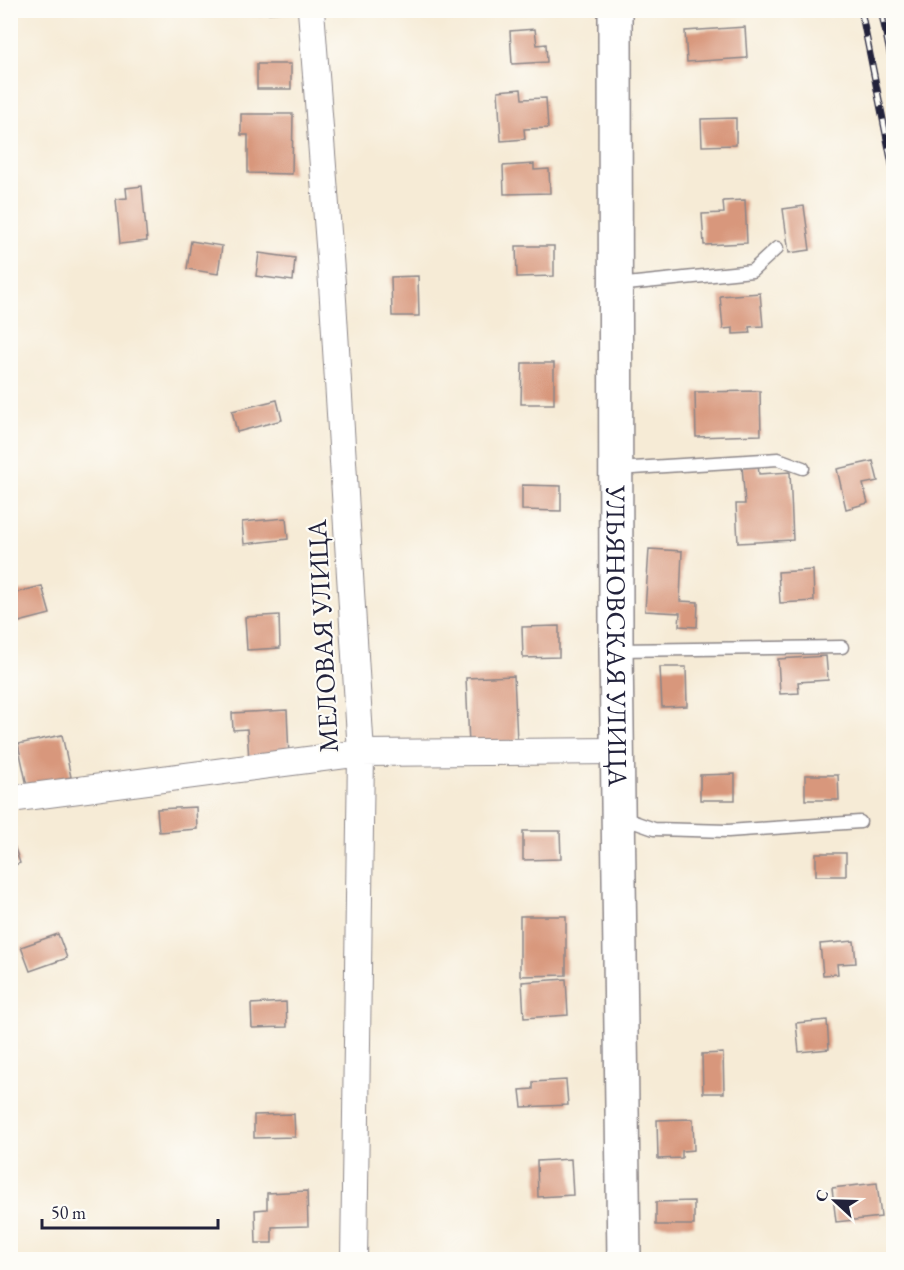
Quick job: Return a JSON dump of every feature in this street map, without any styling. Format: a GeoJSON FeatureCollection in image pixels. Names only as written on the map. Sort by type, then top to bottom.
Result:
{"type":"FeatureCollection","features":[{"type":"Feature","properties":{"kind":"main road","name":"УЛЬЯНОВСКАЯ УЛИЦА"},"geometry":{"type":"LineString","coordinates":[[615,10],[616,650],[624,1260]]}},
{"type":"Feature","properties":{"kind":"street","name":"МЕЛОВАЯ УЛИЦА"},"geometry":{"type":"LineString","coordinates":[[311,10],[332,284],[361,753],[354,1260]]}},
{"type":"Feature","properties":{"kind":"street"},"geometry":{"type":"LineString","coordinates":[[10,799],[361,753],[618,751]]}},
{"type":"Feature","properties":{"kind":"lane"},"geometry":{"type":"LineString","coordinates":[[615,285],[752,271],[777,248]]}},
{"type":"Feature","properties":{"kind":"lane"},"geometry":{"type":"LineString","coordinates":[[616,470],[778,459],[803,468]]}},
{"type":"Feature","properties":{"kind":"lane"},"geometry":{"type":"LineString","coordinates":[[616,650],[842,647]]}},
{"type":"Feature","properties":{"kind":"lane"},"geometry":{"type":"LineString","coordinates":[[619,816],[654,829],[728,831],[860,822]]}},
{"type":"Feature","properties":{"kind":"building"},"geometry":{"type":"Polygon","coordinates":[[[247,10],[285,10],[285,12],[247,14],[247,10]]]}},
{"type":"Feature","properties":{"kind":"building"},"geometry":{"type":"Polygon","coordinates":[[[745,27],[747,58],[687,62],[685,31],[745,27]]]}},
{"type":"Feature","properties":{"kind":"building"},"geometry":{"type":"Polygon","coordinates":[[[535,29],[537,45],[546,44],[547,62],[512,64],[510,31],[535,29]]]}},
{"type":"Feature","properties":{"kind":"building"},"geometry":{"type":"Polygon","coordinates":[[[257,64],[291,64],[291,89],[257,89],[257,64]]]}},
{"type":"Feature","properties":{"kind":"building"},"geometry":{"type":"Polygon","coordinates":[[[521,89],[522,99],[546,98],[548,128],[524,129],[525,139],[501,141],[498,91],[521,89]]]}},
{"type":"Feature","properties":{"kind":"building"},"geometry":{"type":"Polygon","coordinates":[[[241,114],[293,114],[292,174],[248,173],[248,135],[241,135],[241,114]]]}},
{"type":"Feature","properties":{"kind":"building"},"geometry":{"type":"Polygon","coordinates":[[[736,118],[736,145],[702,146],[701,119],[736,118]]]}},
{"type":"Feature","properties":{"kind":"building"},"geometry":{"type":"Polygon","coordinates":[[[534,164],[534,170],[549,169],[550,193],[504,194],[503,166],[534,164]]]}},
{"type":"Feature","properties":{"kind":"building"},"geometry":{"type":"Polygon","coordinates":[[[142,186],[147,241],[120,244],[116,199],[127,198],[126,188],[142,186]]]}},
{"type":"Feature","properties":{"kind":"building"},"geometry":{"type":"Polygon","coordinates":[[[745,200],[747,243],[704,245],[702,214],[724,213],[723,201],[745,200]]]}},
{"type":"Feature","properties":{"kind":"building"},"geometry":{"type":"Polygon","coordinates":[[[804,206],[810,250],[789,253],[783,209],[804,206]]]}},
{"type":"Feature","properties":{"kind":"building"},"geometry":{"type":"Polygon","coordinates":[[[191,241],[222,246],[218,274],[187,269],[191,241]]]}},
{"type":"Feature","properties":{"kind":"building"},"geometry":{"type":"Polygon","coordinates":[[[516,246],[554,246],[554,276],[517,277],[516,246]]]}},
{"type":"Feature","properties":{"kind":"building"},"geometry":{"type":"Polygon","coordinates":[[[259,253],[295,258],[293,281],[256,276],[259,253]]]}},
{"type":"Feature","properties":{"kind":"building"},"geometry":{"type":"Polygon","coordinates":[[[418,276],[419,316],[392,316],[391,277],[418,276]]]}},
{"type":"Feature","properties":{"kind":"building"},"geometry":{"type":"Polygon","coordinates":[[[760,293],[763,326],[749,327],[750,333],[733,334],[733,328],[723,329],[720,296],[760,293]]]}},
{"type":"Feature","properties":{"kind":"building"},"geometry":{"type":"Polygon","coordinates":[[[522,363],[554,363],[554,404],[521,404],[522,363]]]}},
{"type":"Feature","properties":{"kind":"building"},"geometry":{"type":"Polygon","coordinates":[[[760,391],[761,435],[696,437],[695,392],[760,391]]]}},
{"type":"Feature","properties":{"kind":"building"},"geometry":{"type":"Polygon","coordinates":[[[277,400],[282,420],[237,432],[232,411],[277,400]]]}},
{"type":"Feature","properties":{"kind":"building"},"geometry":{"type":"Polygon","coordinates":[[[873,461],[878,481],[863,484],[868,503],[846,509],[837,469],[873,461]]]}},
{"type":"Feature","properties":{"kind":"building"},"geometry":{"type":"Polygon","coordinates":[[[758,465],[759,474],[790,472],[793,540],[738,543],[736,504],[745,504],[742,466],[758,465]]]}},
{"type":"Feature","properties":{"kind":"building"},"geometry":{"type":"Polygon","coordinates":[[[522,485],[561,486],[561,511],[522,510],[522,485]]]}},
{"type":"Feature","properties":{"kind":"building"},"geometry":{"type":"Polygon","coordinates":[[[286,518],[288,539],[244,544],[242,522],[286,518]]]}},
{"type":"Feature","properties":{"kind":"building"},"geometry":{"type":"Polygon","coordinates":[[[649,549],[682,551],[680,601],[698,602],[697,627],[679,626],[680,613],[645,611],[649,549]]]}},
{"type":"Feature","properties":{"kind":"building"},"geometry":{"type":"Polygon","coordinates":[[[813,570],[814,601],[780,603],[778,572],[813,570]]]}},
{"type":"Feature","properties":{"kind":"building"},"geometry":{"type":"Polygon","coordinates":[[[42,586],[50,614],[15,623],[10,605],[10,594],[42,586]]]}},
{"type":"Feature","properties":{"kind":"building"},"geometry":{"type":"Polygon","coordinates":[[[279,615],[280,648],[247,650],[245,617],[279,615]]]}},
{"type":"Feature","properties":{"kind":"building"},"geometry":{"type":"Polygon","coordinates":[[[559,626],[559,657],[523,658],[522,627],[559,626]]]}},
{"type":"Feature","properties":{"kind":"building"},"geometry":{"type":"Polygon","coordinates":[[[826,656],[828,680],[798,682],[799,693],[780,694],[778,659],[826,656]]]}},
{"type":"Feature","properties":{"kind":"building"},"geometry":{"type":"Polygon","coordinates":[[[660,667],[686,667],[687,706],[662,707],[660,667]]]}},
{"type":"Feature","properties":{"kind":"building"},"geometry":{"type":"Polygon","coordinates":[[[514,676],[517,741],[469,744],[466,678],[514,676]]]}},
{"type":"Feature","properties":{"kind":"building"},"geometry":{"type":"Polygon","coordinates":[[[287,710],[289,757],[249,760],[247,729],[233,730],[232,713],[287,710]]]}},
{"type":"Feature","properties":{"kind":"building"},"geometry":{"type":"Polygon","coordinates":[[[62,735],[71,777],[27,786],[18,744],[62,735]]]}},
{"type":"Feature","properties":{"kind":"building"},"geometry":{"type":"Polygon","coordinates":[[[735,774],[735,800],[700,800],[700,775],[735,774]]]}},
{"type":"Feature","properties":{"kind":"building"},"geometry":{"type":"Polygon","coordinates":[[[805,775],[838,775],[839,800],[805,800],[805,775]]]}},
{"type":"Feature","properties":{"kind":"building"},"geometry":{"type":"Polygon","coordinates":[[[196,807],[197,829],[159,832],[157,809],[196,807]]]}},
{"type":"Feature","properties":{"kind":"building"},"geometry":{"type":"Polygon","coordinates":[[[523,831],[560,831],[561,859],[523,860],[523,831]]]}},
{"type":"Feature","properties":{"kind":"building"},"geometry":{"type":"Polygon","coordinates":[[[10,834],[20,863],[10,867],[10,834]]]}},
{"type":"Feature","properties":{"kind":"building"},"geometry":{"type":"Polygon","coordinates":[[[816,853],[846,853],[846,876],[816,876],[816,853]]]}},
{"type":"Feature","properties":{"kind":"building"},"geometry":{"type":"Polygon","coordinates":[[[520,916],[566,916],[566,975],[520,976],[520,916]]]}},
{"type":"Feature","properties":{"kind":"building"},"geometry":{"type":"Polygon","coordinates":[[[58,934],[67,958],[30,971],[21,947],[58,934]]]}},
{"type":"Feature","properties":{"kind":"building"},"geometry":{"type":"Polygon","coordinates":[[[854,941],[856,963],[837,964],[838,974],[823,975],[820,944],[854,941]]]}},
{"type":"Feature","properties":{"kind":"building"},"geometry":{"type":"Polygon","coordinates":[[[566,979],[568,1015],[524,1018],[522,982],[566,979]]]}},
{"type":"Feature","properties":{"kind":"building"},"geometry":{"type":"Polygon","coordinates":[[[286,1002],[287,1027],[252,1028],[251,1004],[286,1002]]]}},
{"type":"Feature","properties":{"kind":"building"},"geometry":{"type":"Polygon","coordinates":[[[827,1020],[829,1049],[799,1052],[796,1023],[827,1020]]]}},
{"type":"Feature","properties":{"kind":"building"},"geometry":{"type":"Polygon","coordinates":[[[723,1053],[724,1093],[703,1093],[702,1054],[723,1053]]]}},
{"type":"Feature","properties":{"kind":"building"},"geometry":{"type":"Polygon","coordinates":[[[566,1080],[568,1105],[522,1107],[520,1090],[533,1089],[533,1082],[566,1080]]]}},
{"type":"Feature","properties":{"kind":"building"},"geometry":{"type":"Polygon","coordinates":[[[294,1114],[295,1137],[254,1138],[254,1115],[294,1114]]]}},
{"type":"Feature","properties":{"kind":"building"},"geometry":{"type":"Polygon","coordinates":[[[693,1119],[694,1150],[682,1151],[682,1158],[658,1159],[657,1120],[693,1119]]]}},
{"type":"Feature","properties":{"kind":"building"},"geometry":{"type":"Polygon","coordinates":[[[571,1159],[573,1195],[538,1197],[537,1161],[571,1159]]]}},
{"type":"Feature","properties":{"kind":"building"},"geometry":{"type":"Polygon","coordinates":[[[877,1183],[881,1217],[836,1222],[832,1188],[877,1183]]]}},
{"type":"Feature","properties":{"kind":"building"},"geometry":{"type":"Polygon","coordinates":[[[307,1191],[308,1226],[272,1227],[272,1243],[256,1243],[255,1210],[267,1209],[267,1193],[307,1191]]]}},
{"type":"Feature","properties":{"kind":"building"},"geometry":{"type":"Polygon","coordinates":[[[694,1201],[694,1225],[656,1225],[656,1202],[694,1201]]]}},
{"type":"Feature","properties":{"kind":"railway"},"geometry":{"type":"LineString","coordinates":[[861,10],[894,174]]}},
{"type":"Feature","properties":{"kind":"railway"},"geometry":{"type":"LineString","coordinates":[[881,10],[894,72]]}}]}
